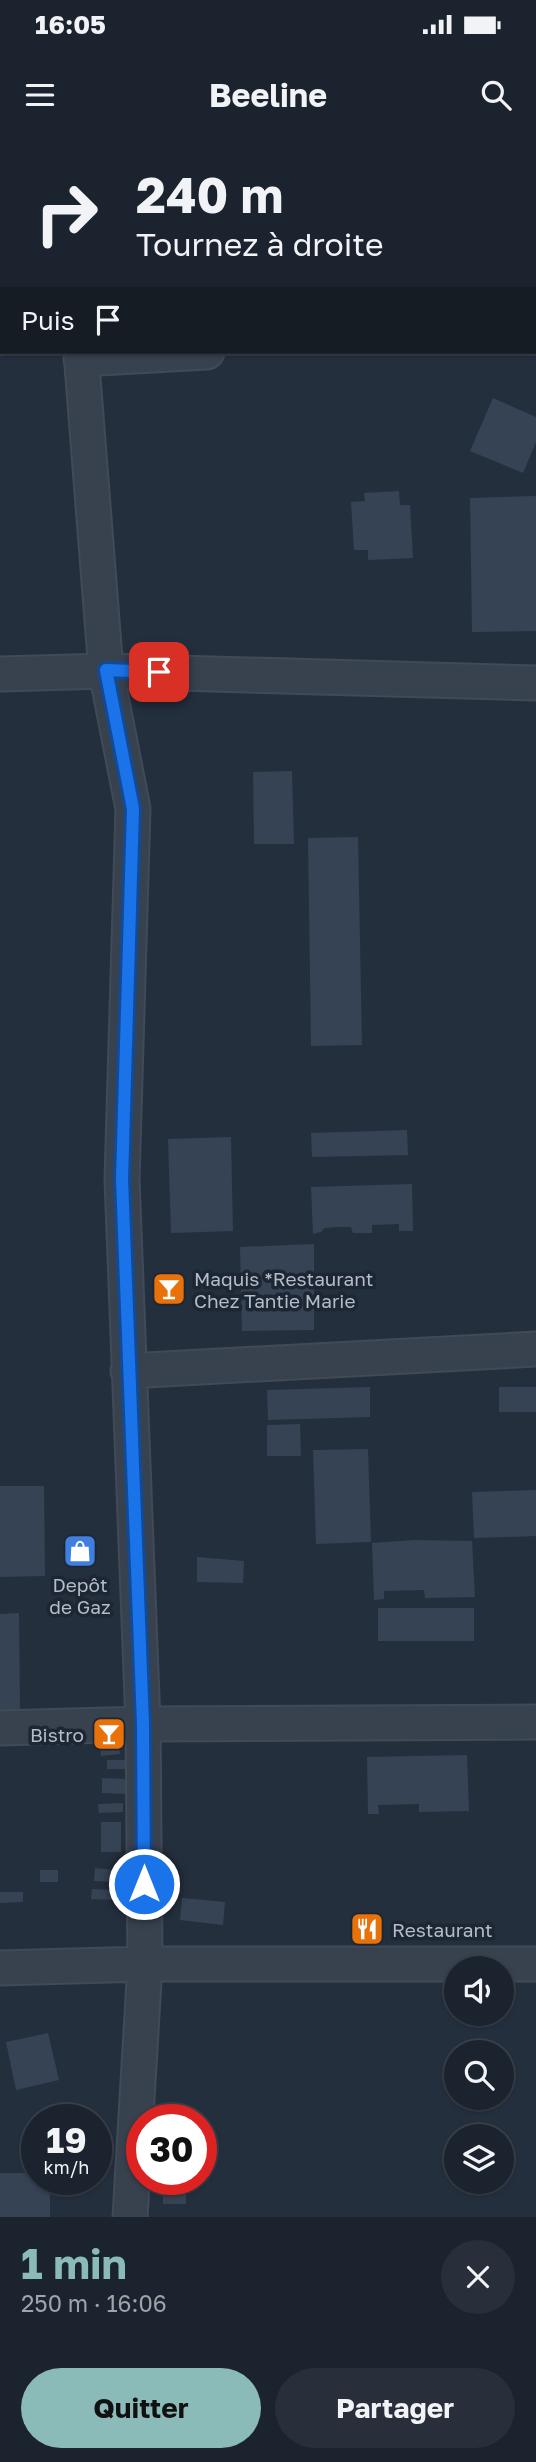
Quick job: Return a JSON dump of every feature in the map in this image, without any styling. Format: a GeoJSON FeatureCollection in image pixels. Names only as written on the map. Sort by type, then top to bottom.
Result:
{"type":"FeatureCollection","features":[{"type":"Feature","properties":{"kind":"street"},"geometry":{"type":"LineString","coordinates":[[123,354],[81,355],[106,670],[133,809],[122,1179],[143,1724],[145,1964],[130,2217]]}},
{"type":"Feature","properties":{"kind":"street"},"geometry":{"type":"LineString","coordinates":[[0,674],[106,670],[536,683]]}},
{"type":"Feature","properties":{"kind":"street"},"geometry":{"type":"LineString","coordinates":[[128,1371],[536,1349]]}},
{"type":"Feature","properties":{"kind":"street"},"geometry":{"type":"LineString","coordinates":[[0,1728],[143,1724],[536,1721]]}},
{"type":"Feature","properties":{"kind":"street"},"geometry":{"type":"LineString","coordinates":[[0,1968],[145,1964],[536,1964]]}},
{"type":"Feature","properties":{"kind":"building"},"geometry":{"type":"Polygon","coordinates":[[[493,398],[536,417],[536,442],[523,473],[470,451],[493,398]]]}},
{"type":"Feature","properties":{"kind":"building"},"geometry":{"type":"Polygon","coordinates":[[[399,491],[400,505],[410,505],[413,558],[368,560],[368,550],[354,550],[351,502],[365,501],[364,493],[399,491]]]}},
{"type":"Feature","properties":{"kind":"building"},"geometry":{"type":"Polygon","coordinates":[[[536,496],[536,631],[472,632],[470,498],[536,496]]]}},
{"type":"Feature","properties":{"kind":"building"},"geometry":{"type":"Polygon","coordinates":[[[292,771],[294,844],[254,844],[253,772],[292,771]]]}},
{"type":"Feature","properties":{"kind":"building"},"geometry":{"type":"Polygon","coordinates":[[[358,837],[362,1045],[311,1046],[308,838],[358,837]]]}},
{"type":"Feature","properties":{"kind":"building"},"geometry":{"type":"Polygon","coordinates":[[[407,1130],[408,1155],[312,1157],[311,1133],[407,1130]]]}},
{"type":"Feature","properties":{"kind":"building"},"geometry":{"type":"Polygon","coordinates":[[[231,1137],[233,1231],[171,1233],[168,1139],[231,1137]]]}},
{"type":"Feature","properties":{"kind":"building"},"geometry":{"type":"Polygon","coordinates":[[[412,1184],[413,1231],[399,1231],[399,1224],[372,1225],[372,1233],[353,1233],[351,1227],[338,1227],[324,1228],[313,1234],[311,1187],[412,1184]]]}},
{"type":"Feature","properties":{"kind":"building"},"geometry":{"type":"Polygon","coordinates":[[[314,1244],[314,1330],[242,1331],[240,1247],[314,1244]]]}},
{"type":"Feature","properties":{"kind":"building"},"geometry":{"type":"Polygon","coordinates":[[[370,1387],[370,1417],[268,1420],[267,1390],[370,1387]]]}},
{"type":"Feature","properties":{"kind":"building"},"geometry":{"type":"Polygon","coordinates":[[[499,1387],[536,1387],[536,1412],[499,1412],[499,1387]]]}},
{"type":"Feature","properties":{"kind":"building"},"geometry":{"type":"Polygon","coordinates":[[[300,1424],[301,1456],[267,1456],[267,1425],[300,1424]]]}},
{"type":"Feature","properties":{"kind":"building"},"geometry":{"type":"Polygon","coordinates":[[[368,1449],[371,1542],[316,1544],[313,1450],[368,1449]]]}},
{"type":"Feature","properties":{"kind":"building"},"geometry":{"type":"Polygon","coordinates":[[[0,1486],[44,1486],[45,1576],[0,1577],[0,1486]]]}},
{"type":"Feature","properties":{"kind":"building"},"geometry":{"type":"Polygon","coordinates":[[[536,1490],[536,1536],[474,1538],[472,1492],[536,1490]]]}},
{"type":"Feature","properties":{"kind":"building"},"geometry":{"type":"Polygon","coordinates":[[[414,1540],[472,1541],[475,1597],[425,1598],[424,1590],[384,1591],[384,1599],[374,1600],[372,1543],[414,1540]]]}},
{"type":"Feature","properties":{"kind":"building"},"geometry":{"type":"Polygon","coordinates":[[[197,1557],[244,1561],[243,1583],[197,1582],[197,1557]]]}},
{"type":"Feature","properties":{"kind":"building"},"geometry":{"type":"Polygon","coordinates":[[[378,1608],[474,1608],[474,1641],[378,1641],[378,1608]]]}},
{"type":"Feature","properties":{"kind":"building"},"geometry":{"type":"Polygon","coordinates":[[[19,1613],[20,1710],[0,1711],[0,1614],[19,1613]]]}},
{"type":"Feature","properties":{"kind":"building"},"geometry":{"type":"Polygon","coordinates":[[[118,1736],[120,1754],[101,1756],[100,1738],[118,1736]]]}},
{"type":"Feature","properties":{"kind":"building"},"geometry":{"type":"Polygon","coordinates":[[[467,1755],[469,1811],[419,1812],[419,1804],[378,1805],[379,1814],[368,1814],[367,1757],[467,1755]]]}},
{"type":"Feature","properties":{"kind":"building"},"geometry":{"type":"Polygon","coordinates":[[[107,1760],[129,1760],[129,1769],[107,1769],[107,1760]]]}},
{"type":"Feature","properties":{"kind":"building"},"geometry":{"type":"Polygon","coordinates":[[[102,1778],[127,1779],[128,1794],[102,1793],[102,1778]]]}},
{"type":"Feature","properties":{"kind":"building"},"geometry":{"type":"Polygon","coordinates":[[[123,1803],[123,1812],[99,1813],[98,1804],[123,1803]]]}},
{"type":"Feature","properties":{"kind":"building"},"geometry":{"type":"Polygon","coordinates":[[[101,1822],[121,1822],[121,1852],[101,1852],[101,1822]]]}},
{"type":"Feature","properties":{"kind":"building"},"geometry":{"type":"Polygon","coordinates":[[[95,1868],[114,1870],[113,1882],[94,1881],[95,1868]]]}},
{"type":"Feature","properties":{"kind":"building"},"geometry":{"type":"Polygon","coordinates":[[[40,1870],[58,1870],[58,1882],[40,1882],[40,1870]]]}},
{"type":"Feature","properties":{"kind":"building"},"geometry":{"type":"Polygon","coordinates":[[[92,1889],[114,1890],[114,1900],[91,1899],[92,1889]]]}},
{"type":"Feature","properties":{"kind":"building"},"geometry":{"type":"Polygon","coordinates":[[[0,1892],[23,1892],[23,1902],[0,1903],[0,1892]]]}},
{"type":"Feature","properties":{"kind":"building"},"geometry":{"type":"Polygon","coordinates":[[[182,1898],[225,1902],[223,1925],[180,1920],[182,1898]]]}},
{"type":"Feature","properties":{"kind":"building"},"geometry":{"type":"Polygon","coordinates":[[[48,2033],[59,2080],[16,2090],[6,2042],[48,2033]]]}},
{"type":"Feature","properties":{"kind":"building"},"geometry":{"type":"Polygon","coordinates":[[[0,2173],[21,2173],[21,2195],[50,2195],[50,2217],[0,2217],[0,2173]]]}},
{"type":"Feature","properties":{"kind":"building"},"geometry":{"type":"Polygon","coordinates":[[[163,2195],[186,2195],[186,2204],[163,2204],[163,2195]]]}},
{"type":"Feature","properties":{"kind":"place","name":"Maquis *Restaurant Chez Tantie Marie"},"geometry":{"type":"Point","coordinates":[169,1289]}},
{"type":"Feature","properties":{"kind":"place","name":"Depôt de Gaz"},"geometry":{"type":"Point","coordinates":[80,1551]}},
{"type":"Feature","properties":{"kind":"place","name":"Bistro"},"geometry":{"type":"Point","coordinates":[109,1734]}},
{"type":"Feature","properties":{"kind":"place","name":"Restaurant"},"geometry":{"type":"Point","coordinates":[367,1929]}},
{"type":"Feature","properties":{"kind":"route"},"geometry":{"type":"LineString","coordinates":[[144,1884],[143,1724],[122,1179],[133,809],[106,670],[159,672]]}}]}
